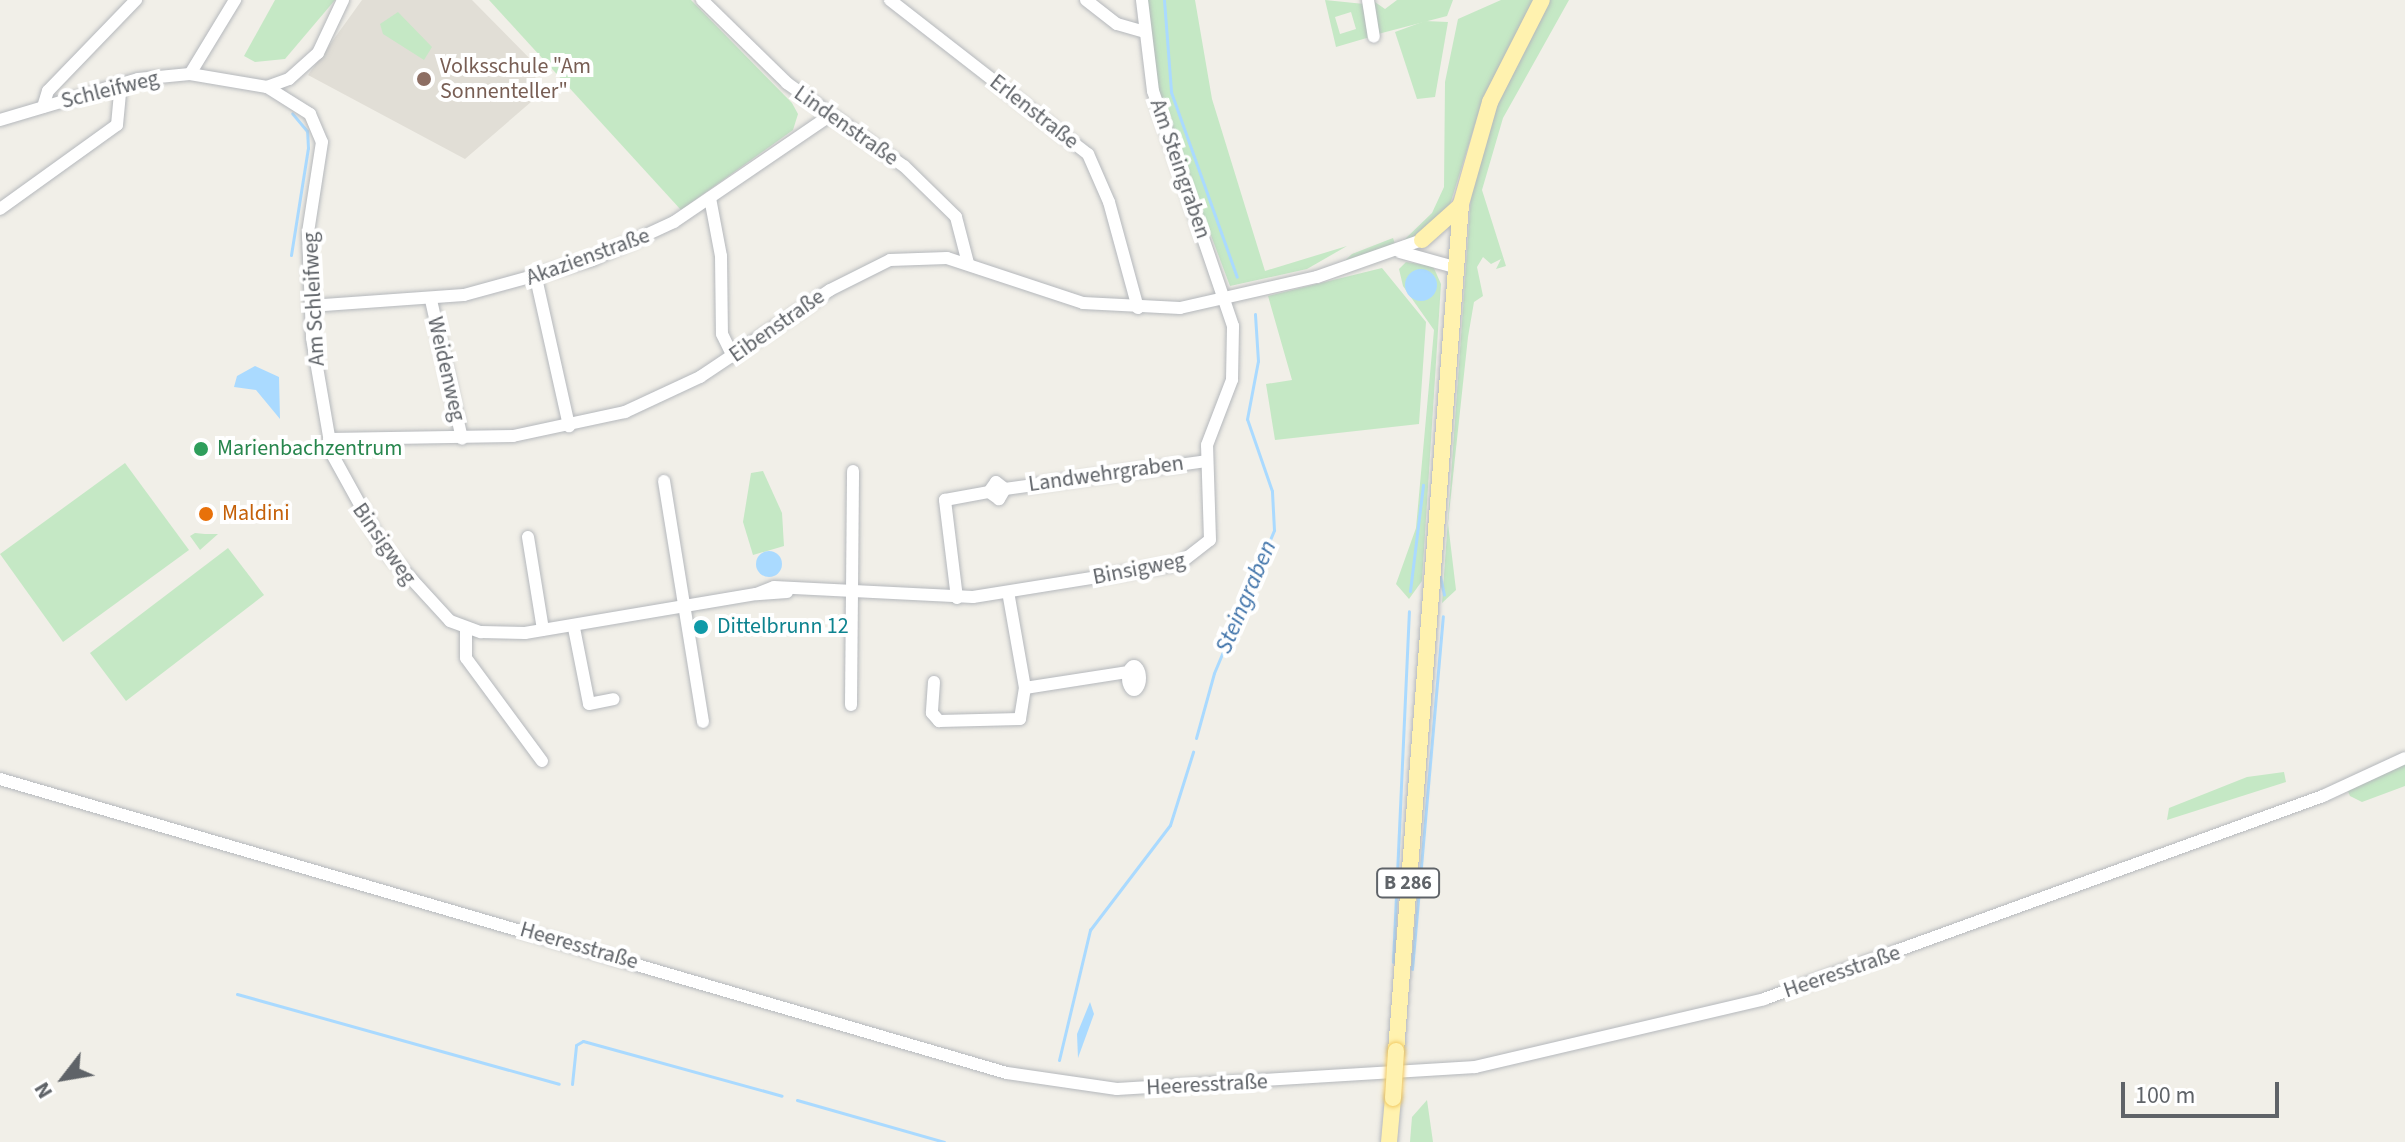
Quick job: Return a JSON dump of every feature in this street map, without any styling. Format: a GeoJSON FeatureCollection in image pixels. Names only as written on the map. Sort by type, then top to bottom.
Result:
{"type":"FeatureCollection","features":[{"type":"Feature","properties":{"kind":"main road","name":"B 286"},"geometry":{"type":"LineString","coordinates":[[1389,1142],[1461,204],[1490,102],[1542,0]]}},
{"type":"Feature","properties":{"kind":"main road"},"geometry":{"type":"LineString","coordinates":[[1422,240],[1461,204]]}},
{"type":"Feature","properties":{"kind":"main road"},"geometry":{"type":"LineString","coordinates":[[1422,240],[1456,249]]}},
{"type":"Feature","properties":{"kind":"street"},"geometry":{"type":"LineString","coordinates":[[43,107],[48,91],[136,0]]}},
{"type":"Feature","properties":{"kind":"street"},"geometry":{"type":"LineString","coordinates":[[190,74],[235,0]]}},
{"type":"Feature","properties":{"kind":"street"},"geometry":{"type":"LineString","coordinates":[[267,87],[311,61],[343,0]]}},
{"type":"Feature","properties":{"kind":"street","name":"Erlenstraße"},"geometry":{"type":"LineString","coordinates":[[890,0],[1088,154],[1109,202],[1138,308]]}},
{"type":"Feature","properties":{"kind":"street"},"geometry":{"type":"LineString","coordinates":[[1086,0],[1117,24],[1145,32]]}},
{"type":"Feature","properties":{"kind":"street","name":"Am Steingraben"},"geometry":{"type":"LineString","coordinates":[[1142,0],[1153,91],[1224,300]]}},
{"type":"Feature","properties":{"kind":"street"},"geometry":{"type":"LineString","coordinates":[[1368,0],[1374,37]]}},
{"type":"Feature","properties":{"kind":"street","name":"Lindenstraße"},"geometry":{"type":"LineString","coordinates":[[709,3],[831,115],[904,166],[956,217],[968,263]]}},
{"type":"Feature","properties":{"kind":"street","name":"Schleifweg"},"geometry":{"type":"LineString","coordinates":[[0,120],[121,83],[190,74],[267,87],[310,114]]}},
{"type":"Feature","properties":{"kind":"street"},"geometry":{"type":"LineString","coordinates":[[0,209],[117,125],[121,83]]}},
{"type":"Feature","properties":{"kind":"street","name":"Am Schleifweg"},"geometry":{"type":"LineString","coordinates":[[310,114],[322,142],[308,232],[310,306],[329,439]]}},
{"type":"Feature","properties":{"kind":"street","name":"Akazienstraße"},"geometry":{"type":"LineString","coordinates":[[310,306],[431,300],[536,278],[637,242],[710,198],[831,115]]}},
{"type":"Feature","properties":{"kind":"street"},"geometry":{"type":"LineString","coordinates":[[710,198],[721,256],[722,334],[733,357]]}},
{"type":"Feature","properties":{"kind":"street"},"geometry":{"type":"LineString","coordinates":[[1224,300],[1400,252],[1422,240]]}},
{"type":"Feature","properties":{"kind":"street"},"geometry":{"type":"LineString","coordinates":[[1400,252],[1454,267]]}},
{"type":"Feature","properties":{"kind":"street","name":"Eibenstraße"},"geometry":{"type":"LineString","coordinates":[[329,439],[462,439],[569,426],[625,412],[733,357],[871,267],[912,257],[968,263],[1068,299],[1138,308],[1224,300]]}},
{"type":"Feature","properties":{"kind":"street"},"geometry":{"type":"LineString","coordinates":[[536,278],[569,426]]}},
{"type":"Feature","properties":{"kind":"street","name":"Weidenweg"},"geometry":{"type":"LineString","coordinates":[[431,300],[462,439]]}},
{"type":"Feature","properties":{"kind":"street","name":"Binsigweg"},"geometry":{"type":"LineString","coordinates":[[329,439],[355,504],[385,550],[435,611],[466,629],[574,628],[683,605],[756,594],[774,587],[787,592],[957,598],[1008,592],[1197,557],[1211,530],[1206,461],[1232,380],[1234,339],[1224,300]]}},
{"type":"Feature","properties":{"kind":"street","name":"Landwehrgraben"},"geometry":{"type":"LineString","coordinates":[[957,598],[945,500],[989,492],[999,499],[1005,489],[1206,461]]}},
{"type":"Feature","properties":{"kind":"street"},"geometry":{"type":"LineString","coordinates":[[851,705],[853,471]]}},
{"type":"Feature","properties":{"kind":"street"},"geometry":{"type":"LineString","coordinates":[[664,481],[703,722]]}},
{"type":"Feature","properties":{"kind":"street"},"geometry":{"type":"LineString","coordinates":[[528,537],[543,630]]}},
{"type":"Feature","properties":{"kind":"street"},"geometry":{"type":"LineString","coordinates":[[934,682],[935,719],[969,724],[1016,722],[1025,688],[1008,592]]}},
{"type":"Feature","properties":{"kind":"street"},"geometry":{"type":"LineString","coordinates":[[574,628],[589,704],[614,699]]}},
{"type":"Feature","properties":{"kind":"street"},"geometry":{"type":"LineString","coordinates":[[466,629],[466,658],[542,761]]}},
{"type":"Feature","properties":{"kind":"street"},"geometry":{"type":"LineString","coordinates":[[1025,688],[1127,672]]}},
{"type":"Feature","properties":{"kind":"street","name":"Heeresstraße"},"geometry":{"type":"LineString","coordinates":[[0,779],[1007,1073],[1117,1089],[1475,1067],[1764,999],[2293,807],[2405,758]]}},
{"type":"Feature","properties":{"kind":"shaded area","name":"Volksschule \"Am Sonnenteller\""},"geometry":{"type":"Polygon","coordinates":[[[362,0],[472,0],[542,71],[531,82],[531,102],[465,159],[308,75],[362,0]]]}},
{"type":"Feature","properties":{"kind":"green space"},"geometry":{"type":"Polygon","coordinates":[[[275,0],[335,0],[285,59],[255,62],[244,56],[275,0]]]}},
{"type":"Feature","properties":{"kind":"green space"},"geometry":{"type":"Polygon","coordinates":[[[489,0],[691,0],[792,103],[798,114],[793,130],[681,210],[489,0]]]}},
{"type":"Feature","properties":{"kind":"green space"},"geometry":{"type":"Polygon","coordinates":[[[1147,0],[1195,0],[1212,99],[1265,271],[1347,246],[1307,269],[1230,286],[1159,97],[1147,0]]]}},
{"type":"Feature","properties":{"kind":"green space"},"geometry":{"type":"Polygon","coordinates":[[[1325,0],[1364,4],[1370,37],[1336,47],[1325,0]],[[1351,12],[1335,17],[1340,34],[1356,29],[1351,12]]]}},
{"type":"Feature","properties":{"kind":"green space"},"geometry":{"type":"Polygon","coordinates":[[[1372,0],[1385,9],[1397,0],[1453,0],[1447,16],[1378,34],[1372,0]]]}},
{"type":"Feature","properties":{"kind":"green space"},"geometry":{"type":"Polygon","coordinates":[[[1501,0],[1535,0],[1481,105],[1448,211],[1429,231],[1403,241],[1432,213],[1444,187],[1445,82],[1458,19],[1501,0]]]}},
{"type":"Feature","properties":{"kind":"green space"},"geometry":{"type":"Polygon","coordinates":[[[1548,0],[1569,0],[1503,118],[1482,190],[1506,266],[1496,269],[1501,259],[1491,264],[1483,257],[1477,267],[1483,296],[1474,302],[1468,337],[1448,523],[1456,590],[1442,603],[1471,196],[1490,115],[1548,0]]]}},
{"type":"Feature","properties":{"kind":"green space"},"geometry":{"type":"Polygon","coordinates":[[[398,12],[432,47],[424,60],[383,34],[380,24],[398,12]]]}},
{"type":"Feature","properties":{"kind":"green space"},"geometry":{"type":"Polygon","coordinates":[[[1425,21],[1448,22],[1435,97],[1417,99],[1395,32],[1425,21]]]}},
{"type":"Feature","properties":{"kind":"green space"},"geometry":{"type":"Polygon","coordinates":[[[1393,238],[1395,244],[1341,264],[1352,254],[1393,238]]]}},
{"type":"Feature","properties":{"kind":"green space"},"geometry":{"type":"Polygon","coordinates":[[[1406,262],[1433,266],[1441,284],[1422,581],[1409,599],[1396,584],[1416,528],[1434,330],[1403,286],[1399,269],[1406,262]]]}},
{"type":"Feature","properties":{"kind":"green space"},"geometry":{"type":"Polygon","coordinates":[[[1382,268],[1426,322],[1419,424],[1275,440],[1266,384],[1292,380],[1268,296],[1382,268]]]}},
{"type":"Feature","properties":{"kind":"green space"},"geometry":{"type":"Polygon","coordinates":[[[125,463],[189,550],[63,642],[0,554],[125,463]]]}},
{"type":"Feature","properties":{"kind":"green space"},"geometry":{"type":"Polygon","coordinates":[[[763,471],[782,513],[784,546],[753,555],[743,522],[751,473],[763,471]]]}},
{"type":"Feature","properties":{"kind":"green space"},"geometry":{"type":"Polygon","coordinates":[[[195,533],[218,534],[200,550],[190,536],[195,533]]]}},
{"type":"Feature","properties":{"kind":"green space"},"geometry":{"type":"Polygon","coordinates":[[[228,548],[264,595],[126,701],[90,653],[228,548]]]}},
{"type":"Feature","properties":{"kind":"green space"},"geometry":{"type":"Polygon","coordinates":[[[2405,761],[2405,786],[2362,802],[2350,796],[2347,789],[2405,761]]]}},
{"type":"Feature","properties":{"kind":"green space"},"geometry":{"type":"Polygon","coordinates":[[[2284,772],[2286,782],[2167,820],[2169,808],[2247,777],[2284,772]]]}},
{"type":"Feature","properties":{"kind":"green space"},"geometry":{"type":"Polygon","coordinates":[[[1427,1100],[1433,1142],[1410,1142],[1412,1117],[1427,1100]]]}},
{"type":"Feature","properties":{"kind":"water"},"geometry":{"type":"Polygon","coordinates":[[[1421,269],[1433,273],[1437,285],[1433,297],[1421,301],[1409,297],[1405,285],[1409,273],[1421,269]]]}},
{"type":"Feature","properties":{"kind":"water"},"geometry":{"type":"Polygon","coordinates":[[[255,366],[279,377],[280,419],[256,390],[234,387],[237,376],[255,366]]]}},
{"type":"Feature","properties":{"kind":"water"},"geometry":{"type":"Polygon","coordinates":[[[769,551],[778,555],[782,564],[778,573],[769,577],[760,573],[756,564],[760,555],[769,551]]]}},
{"type":"Feature","properties":{"kind":"water"},"geometry":{"type":"Polygon","coordinates":[[[1090,1002],[1094,1014],[1078,1058],[1077,1034],[1090,1002]]]}},
{"type":"Feature","properties":{"kind":"waterway","name":"Steingraben"},"geometry":{"type":"LineString","coordinates":[[1164,0],[1171,92],[1237,277]]}},
{"type":"Feature","properties":{"kind":"waterway"},"geometry":{"type":"LineString","coordinates":[[291,255],[308,148],[307,131],[292,113]]}},
{"type":"Feature","properties":{"kind":"waterway","name":"Steingraben"},"geometry":{"type":"LineString","coordinates":[[1196,738],[1214,673],[1274,530],[1272,491],[1247,419],[1258,361],[1255,314]]}},
{"type":"Feature","properties":{"kind":"waterway"},"geometry":{"type":"LineString","coordinates":[[1410,591],[1423,485]]}},
{"type":"Feature","properties":{"kind":"waterway"},"geometry":{"type":"LineString","coordinates":[[1440,576],[1444,595]]}},
{"type":"Feature","properties":{"kind":"waterway"},"geometry":{"type":"LineString","coordinates":[[1393,962],[1409,611]]}},
{"type":"Feature","properties":{"kind":"waterway"},"geometry":{"type":"LineString","coordinates":[[1412,969],[1443,616]]}},
{"type":"Feature","properties":{"kind":"waterway","name":"Steingraben"},"geometry":{"type":"LineString","coordinates":[[1059,1060],[1090,930],[1170,825],[1193,752]]}},
{"type":"Feature","properties":{"kind":"waterway"},"geometry":{"type":"LineString","coordinates":[[237,994],[559,1084]]}},
{"type":"Feature","properties":{"kind":"waterway"},"geometry":{"type":"LineString","coordinates":[[572,1084],[576,1045],[583,1041],[782,1096]]}},
{"type":"Feature","properties":{"kind":"waterway"},"geometry":{"type":"LineString","coordinates":[[797,1100],[944,1142]]}},
{"type":"Feature","properties":{"kind":"place","name":"Volksschule \"Am Sonnenteller\""},"geometry":{"type":"Point","coordinates":[424,79]}},
{"type":"Feature","properties":{"kind":"place","name":"Marienbachzentrum"},"geometry":{"type":"Point","coordinates":[201,449]}},
{"type":"Feature","properties":{"kind":"place","name":"Maldini"},"geometry":{"type":"Point","coordinates":[206,514]}},
{"type":"Feature","properties":{"kind":"place","name":"Dittelbrunn 12"},"geometry":{"type":"Point","coordinates":[701,627]}}]}
